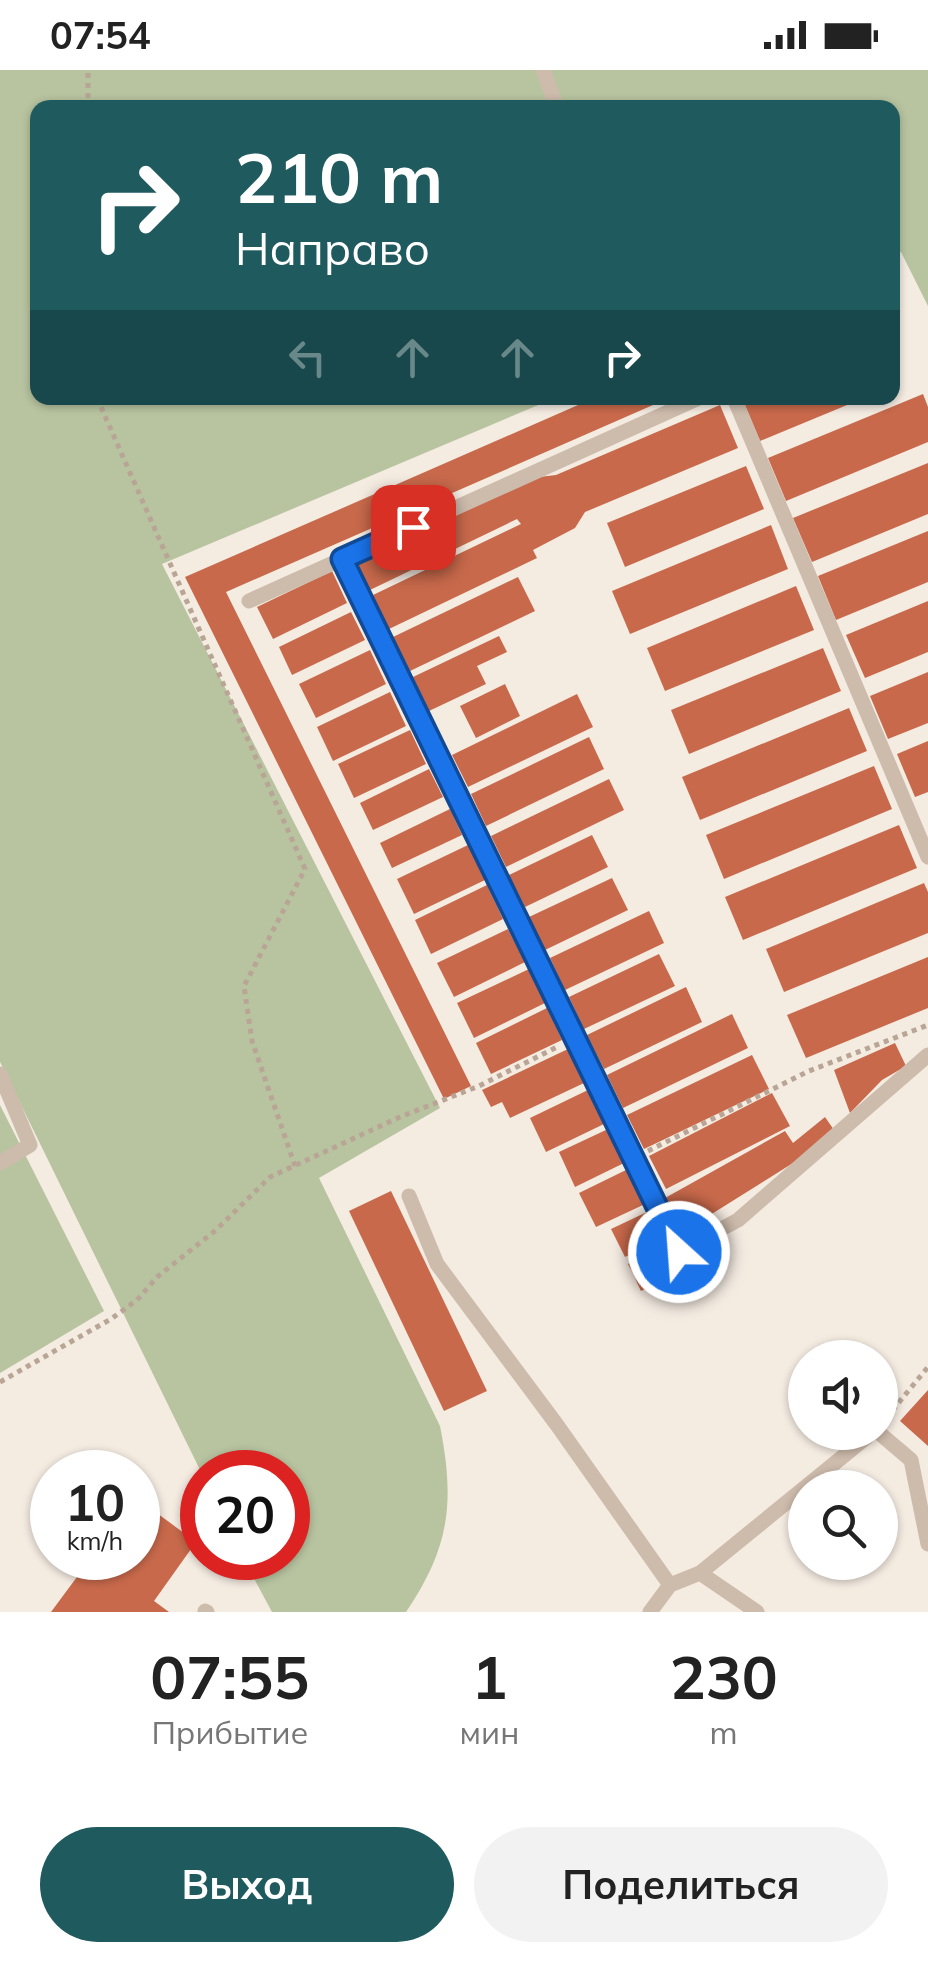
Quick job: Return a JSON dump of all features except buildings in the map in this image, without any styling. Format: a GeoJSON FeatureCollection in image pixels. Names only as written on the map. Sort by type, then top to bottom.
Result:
{"type":"FeatureCollection","features":[{"type":"Feature","properties":{"kind":"lane"},"geometry":{"type":"LineString","coordinates":[[544,70],[554,100]]}},
{"type":"Feature","properties":{"kind":"lane"},"geometry":{"type":"LineString","coordinates":[[249,601],[683,405]]}},
{"type":"Feature","properties":{"kind":"lane"},"geometry":{"type":"LineString","coordinates":[[737,405],[928,857]]}},
{"type":"Feature","properties":{"kind":"lane"},"geometry":{"type":"LineString","coordinates":[[342,559],[679,1252],[738,1220],[928,1055]]}},
{"type":"Feature","properties":{"kind":"lane"},"geometry":{"type":"LineString","coordinates":[[0,1074],[30,1146],[0,1162]]}},
{"type":"Feature","properties":{"kind":"lane"},"geometry":{"type":"LineString","coordinates":[[409,1196],[436,1264],[670,1585]]}},
{"type":"Feature","properties":{"kind":"lane"},"geometry":{"type":"LineString","coordinates":[[898,1449],[910,1460],[928,1544]]}},
{"type":"Feature","properties":{"kind":"lane"},"geometry":{"type":"LineString","coordinates":[[650,1612],[670,1585],[700,1572],[852,1450]]}},
{"type":"Feature","properties":{"kind":"lane"},"geometry":{"type":"LineString","coordinates":[[700,1572],[757,1612]]}},
{"type":"Feature","properties":{"kind":"path"},"geometry":{"type":"LineString","coordinates":[[88,70],[88,100]]}},
{"type":"Feature","properties":{"kind":"path"},"geometry":{"type":"LineString","coordinates":[[100,405],[305,869],[244,986],[252,1042],[295,1166]]}},
{"type":"Feature","properties":{"kind":"path"},"geometry":{"type":"LineString","coordinates":[[633,1158],[809,1071],[928,1025]]}},
{"type":"Feature","properties":{"kind":"path"},"geometry":{"type":"LineString","coordinates":[[0,1382],[111,1319],[216,1230],[270,1177],[480,1086],[575,1038]]}},
{"type":"Feature","properties":{"kind":"path"},"geometry":{"type":"LineString","coordinates":[[898,1404],[928,1366]]}},
{"type":"Feature","properties":{"kind":"green space"},"geometry":{"type":"Polygon","coordinates":[[[0,70],[928,70],[928,306],[900,252],[900,100],[30,100],[30,405],[538,405],[162,564],[440,1108],[319,1178],[440,1426],[447,1478],[445,1523],[432,1566],[406,1612],[272,1612],[255,1580],[310,1580],[310,1450],[190,1450],[0,1062],[0,70]]]}},
{"type":"Feature","properties":{"kind":"green space"},"geometry":{"type":"Polygon","coordinates":[[[0,1105],[104,1311],[0,1373],[0,1105]]]}},
{"type":"Feature","properties":{"kind":"route"},"geometry":{"type":"LineString","coordinates":[[413,527],[342,559],[679,1252]]}}]}
